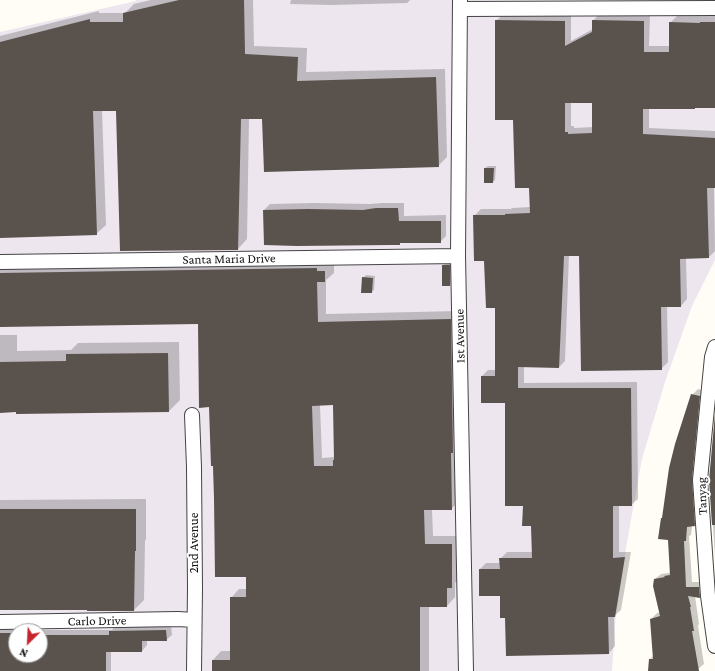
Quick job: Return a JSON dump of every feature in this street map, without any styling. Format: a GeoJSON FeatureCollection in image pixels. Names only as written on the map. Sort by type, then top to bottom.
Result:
{"type":"FeatureCollection","features":[{"type":"Feature","properties":{"kind":"street"},"geometry":{"type":"LineString","coordinates":[[460,5],[715,8]]}},
{"type":"Feature","properties":{"kind":"street","name":"1st Avenue"},"geometry":{"type":"LineString","coordinates":[[460,5],[458,256],[466,671]]}},
{"type":"Feature","properties":{"kind":"street","name":"Santa Maria Drive"},"geometry":{"type":"LineString","coordinates":[[0,262],[458,256]]}},
{"type":"Feature","properties":{"kind":"street","name":"Tanyag"},"geometry":{"type":"LineString","coordinates":[[715,347],[712,357],[700,480],[708,596],[715,646]]}},
{"type":"Feature","properties":{"kind":"street","name":"2nd Avenue"},"geometry":{"type":"LineString","coordinates":[[192,415],[194,475],[194,671]]}},
{"type":"Feature","properties":{"kind":"street","name":"Carlo Drive"},"geometry":{"type":"LineString","coordinates":[[0,622],[194,620]]}},
{"type":"Feature","properties":{"kind":"shaded area"},"geometry":{"type":"Polygon","coordinates":[[[136,0],[715,0],[715,260],[692,306],[665,382],[642,459],[627,542],[615,623],[612,671],[0,671],[0,32],[136,0]]]}},
{"type":"Feature","properties":{"kind":"building"},"geometry":{"type":"Polygon","coordinates":[[[179,0],[244,0],[245,54],[298,57],[297,81],[436,77],[439,167],[264,172],[262,119],[241,119],[238,250],[120,251],[116,111],[93,111],[97,235],[0,238],[0,42],[90,19],[90,22],[123,22],[123,13],[179,0]]]}},
{"type":"Feature","properties":{"kind":"building"},"geometry":{"type":"Polygon","coordinates":[[[495,20],[565,21],[565,46],[592,32],[592,20],[644,21],[644,52],[669,52],[669,22],[715,22],[715,108],[643,109],[643,134],[715,138],[715,188],[707,188],[709,258],[680,259],[681,307],[661,307],[662,370],[581,371],[579,256],[564,256],[559,368],[518,367],[518,388],[631,388],[632,506],[613,506],[613,558],[625,557],[615,617],[608,617],[609,654],[506,656],[505,618],[500,618],[500,596],[479,596],[479,569],[500,569],[499,558],[532,558],[531,526],[522,526],[523,506],[505,506],[505,403],[481,403],[481,376],[495,376],[495,308],[486,308],[484,261],[474,261],[473,215],[530,213],[529,188],[515,188],[513,120],[495,120],[495,20]],[[565,103],[565,132],[568,132],[568,134],[592,133],[592,103],[565,103]]]}},
{"type":"Feature","properties":{"kind":"building"},"geometry":{"type":"Polygon","coordinates":[[[484,168],[494,168],[493,183],[484,183],[484,168]]]}},
{"type":"Feature","properties":{"kind":"building"},"geometry":{"type":"Polygon","coordinates":[[[376,208],[398,208],[399,221],[441,221],[441,243],[400,243],[400,245],[264,245],[263,210],[363,210],[376,208]]]}},
{"type":"Feature","properties":{"kind":"building"},"geometry":{"type":"Polygon","coordinates":[[[442,265],[450,265],[450,286],[442,286],[442,265]]]}},
{"type":"Feature","properties":{"kind":"building"},"geometry":{"type":"Polygon","coordinates":[[[317,268],[317,271],[325,271],[325,282],[317,282],[318,322],[451,319],[453,453],[451,453],[452,510],[424,510],[425,544],[452,544],[452,588],[447,588],[447,607],[420,607],[420,671],[212,671],[212,660],[230,660],[230,597],[246,597],[246,577],[215,577],[213,466],[211,466],[209,407],[199,408],[198,324],[0,327],[0,273],[317,268]],[[333,405],[312,406],[314,466],[333,466],[333,405]]]}},
{"type":"Feature","properties":{"kind":"building"},"geometry":{"type":"Polygon","coordinates":[[[362,277],[373,278],[372,293],[361,293],[362,277]]]}},
{"type":"Feature","properties":{"kind":"building"},"geometry":{"type":"Polygon","coordinates":[[[168,353],[169,412],[0,413],[0,362],[66,361],[66,354],[168,353]]]}},
{"type":"Feature","properties":{"kind":"building"},"geometry":{"type":"Polygon","coordinates":[[[691,394],[700,396],[692,479],[695,526],[687,527],[686,541],[684,541],[686,587],[699,587],[700,598],[688,596],[691,607],[694,631],[692,631],[699,671],[648,671],[649,659],[653,659],[650,619],[660,616],[653,586],[654,579],[670,575],[668,540],[658,539],[661,518],[669,468],[691,394]]]}},
{"type":"Feature","properties":{"kind":"building"},"geometry":{"type":"Polygon","coordinates":[[[715,414],[715,525],[712,525],[709,480],[715,414]]]}},
{"type":"Feature","properties":{"kind":"building"},"geometry":{"type":"Polygon","coordinates":[[[0,509],[136,509],[134,611],[0,610],[0,509]]]}},
{"type":"Feature","properties":{"kind":"building"},"geometry":{"type":"Polygon","coordinates":[[[166,630],[167,641],[142,641],[142,652],[106,652],[106,671],[0,671],[0,633],[8,633],[8,663],[48,663],[48,635],[109,635],[109,631],[166,630]]]}}]}
